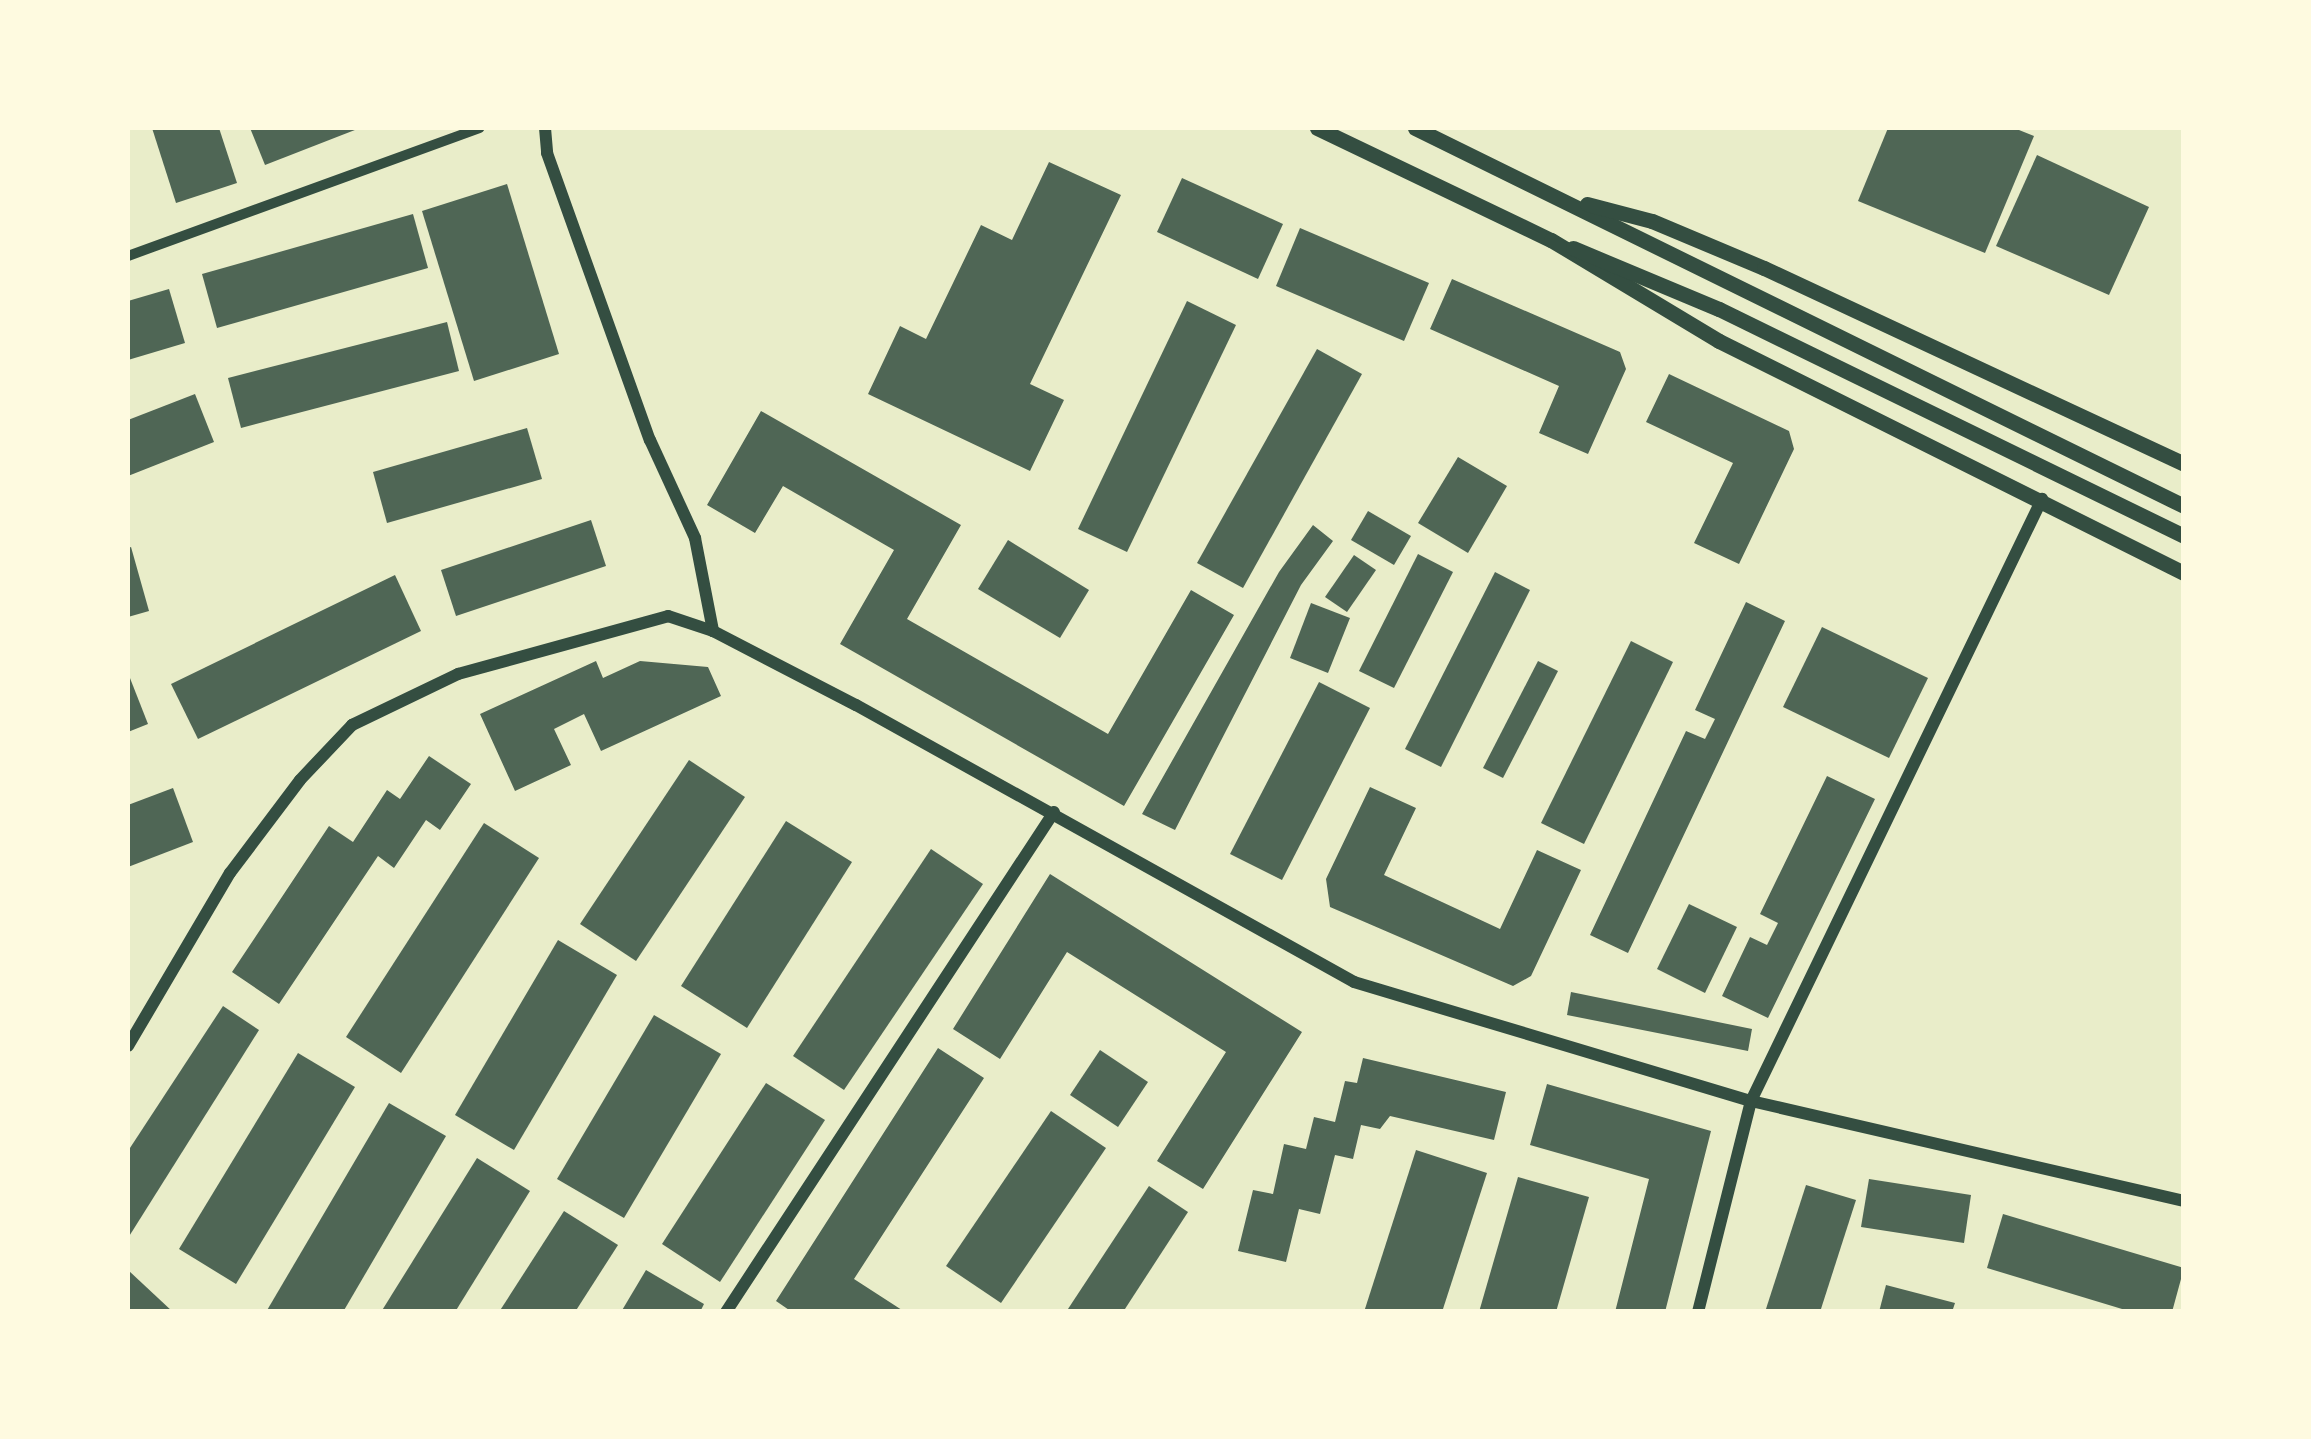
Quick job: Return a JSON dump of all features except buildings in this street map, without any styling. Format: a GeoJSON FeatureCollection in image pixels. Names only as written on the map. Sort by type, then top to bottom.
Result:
{"type":"FeatureCollection","features":[{"type":"Feature","properties":{"kind":"main road"},"geometry":{"type":"LineString","coordinates":[[1317,128],[1550,240],[1720,309],[2184,536]]}},
{"type":"Feature","properties":{"kind":"main road"},"geometry":{"type":"LineString","coordinates":[[1415,128],[1568,199],[1636,240],[2184,506]]}},
{"type":"Feature","properties":{"kind":"main road"},"geometry":{"type":"LineString","coordinates":[[1568,199],[1652,221],[1764,268],[2183,464]]}},
{"type":"Feature","properties":{"kind":"main road"},"geometry":{"type":"LineString","coordinates":[[1550,240],[1719,342],[2042,499],[2184,573]]}},
{"type":"Feature","properties":{"kind":"street"},"geometry":{"type":"LineString","coordinates":[[128,256],[479,128]]}},
{"type":"Feature","properties":{"kind":"street"},"geometry":{"type":"LineString","coordinates":[[544,128],[548,152],[650,440],[695,538],[713,631]]}},
{"type":"Feature","properties":{"kind":"street"},"geometry":{"type":"LineString","coordinates":[[1698,1312],[1750,1101],[2042,499]]}},
{"type":"Feature","properties":{"kind":"street"},"geometry":{"type":"LineString","coordinates":[[128,1046],[230,873],[300,780],[352,725],[458,674],[668,616],[713,631],[1054,812],[1354,982],[1750,1101],[2184,1200]]}},
{"type":"Feature","properties":{"kind":"street"},"geometry":{"type":"LineString","coordinates":[[726,1312],[1054,812]]}}]}
